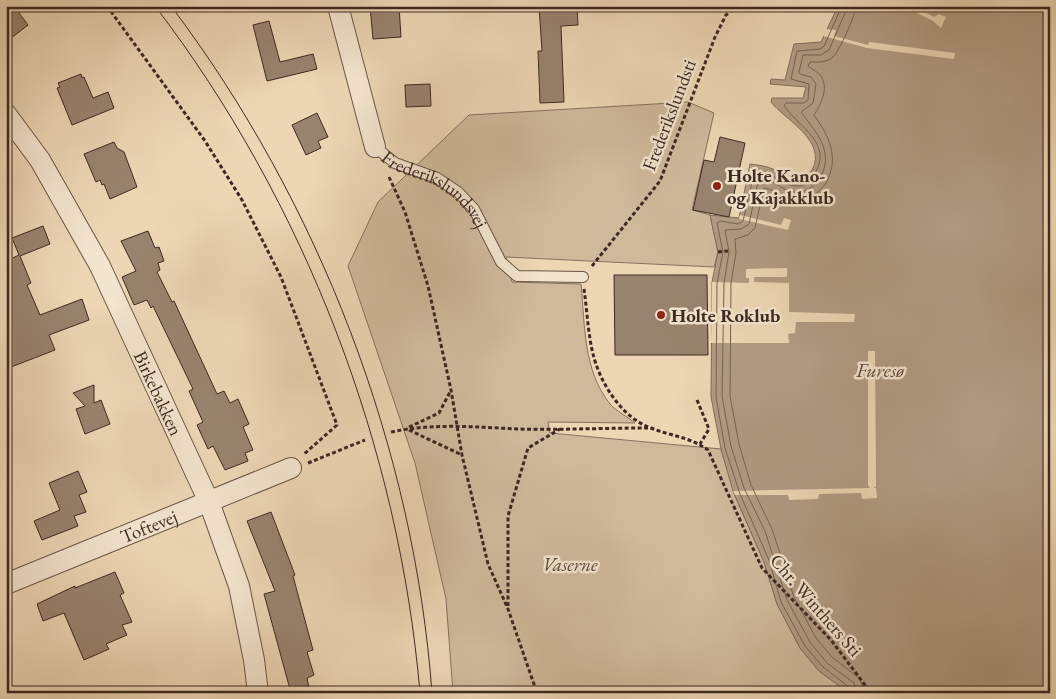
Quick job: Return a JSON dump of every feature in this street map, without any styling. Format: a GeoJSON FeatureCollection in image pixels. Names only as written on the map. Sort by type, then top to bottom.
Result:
{"type":"FeatureCollection","features":[{"type":"Feature","properties":{"kind":"street","name":"Frederikslundsvej"},"geometry":{"type":"LineString","coordinates":[[338,6],[375,147]]}},
{"type":"Feature","properties":{"kind":"street","name":"Birkebakken"},"geometry":{"type":"LineString","coordinates":[[6,114],[40,160],[100,266],[209,502],[239,586],[254,660],[258,693]]}},
{"type":"Feature","properties":{"kind":"street","name":"Toftevej"},"geometry":{"type":"LineString","coordinates":[[6,584],[295,467]]}},
{"type":"Feature","properties":{"kind":"lane","name":"Frederikslundsvej"},"geometry":{"type":"LineString","coordinates":[[375,147],[395,163],[437,178],[458,192],[474,210],[501,262],[517,276],[583,277]]}},
{"type":"Feature","properties":{"kind":"path"},"geometry":{"type":"LineString","coordinates":[[107,6],[205,141],[242,200],[281,277],[337,425],[295,467]]}},
{"type":"Feature","properties":{"kind":"path","name":"Frederikslundsti"},"geometry":{"type":"LineString","coordinates":[[583,277],[660,181],[714,37],[726,15],[737,6]]}},
{"type":"Feature","properties":{"kind":"path"},"geometry":{"type":"LineString","coordinates":[[375,147],[405,212],[426,277],[451,390],[462,455],[488,564],[508,609],[538,693]]}},
{"type":"Feature","properties":{"kind":"path"},"geometry":{"type":"LineString","coordinates":[[718,252],[728,251]]}},
{"type":"Feature","properties":{"kind":"path"},"geometry":{"type":"LineString","coordinates":[[583,277],[593,355],[607,387],[624,411],[649,428]]}},
{"type":"Feature","properties":{"kind":"path"},"geometry":{"type":"LineString","coordinates":[[391,432],[406,428],[439,413],[451,390]]}},
{"type":"Feature","properties":{"kind":"path"},"geometry":{"type":"LineString","coordinates":[[406,428],[649,428],[694,440],[700,444],[709,429],[697,400]]}},
{"type":"Feature","properties":{"kind":"path"},"geometry":{"type":"LineString","coordinates":[[406,428],[462,455]]}},
{"type":"Feature","properties":{"kind":"path"},"geometry":{"type":"LineString","coordinates":[[508,609],[508,516],[528,448],[561,428]]}},
{"type":"Feature","properties":{"kind":"path"},"geometry":{"type":"LineString","coordinates":[[295,467],[365,440]]}},
{"type":"Feature","properties":{"kind":"path","name":"Chr. Winthers Sti"},"geometry":{"type":"LineString","coordinates":[[700,444],[708,450],[762,568],[789,599],[831,640],[871,693]]}},
{"type":"Feature","properties":{"kind":"green space","name":"Vaserne"},"geometry":{"type":"Polygon","coordinates":[[[688,102],[714,113],[692,210],[710,215],[718,252],[714,267],[506,257],[512,282],[581,284],[587,347],[595,377],[601,391],[610,404],[635,423],[548,422],[550,433],[721,449],[735,496],[764,562],[777,604],[800,648],[819,671],[849,693],[453,693],[446,599],[415,463],[348,266],[378,202],[469,115],[688,102]]]}},
{"type":"Feature","properties":{"kind":"water","name":"Furesø"},"geometry":{"type":"Polygon","coordinates":[[[838,6],[1050,6],[1050,693],[849,693],[819,671],[800,648],[777,604],[764,562],[733,491],[721,449],[711,397],[712,282],[718,252],[710,215],[739,218],[750,164],[773,169],[793,181],[804,179],[812,170],[815,159],[814,150],[809,140],[771,102],[772,98],[803,98],[806,87],[770,84],[771,79],[785,80],[794,44],[821,42],[838,6]]]}},
{"type":"Feature","properties":{"kind":"pier"},"geometry":{"type":"Polygon","coordinates":[[[902,6],[912,6],[934,17],[939,14],[946,17],[941,28],[933,21],[902,6]]]}},
{"type":"Feature","properties":{"kind":"pier"},"geometry":{"type":"Polygon","coordinates":[[[826,29],[836,30],[834,36],[868,45],[869,42],[955,53],[954,59],[867,48],[823,36],[826,29]]]}},
{"type":"Feature","properties":{"kind":"pier"},"geometry":{"type":"Polygon","coordinates":[[[740,215],[781,225],[784,218],[791,220],[788,230],[739,219],[740,215]]]}},
{"type":"Feature","properties":{"kind":"pier"},"geometry":{"type":"Polygon","coordinates":[[[787,268],[787,277],[754,277],[754,282],[789,283],[789,312],[855,314],[854,322],[796,322],[795,333],[788,334],[789,343],[711,343],[712,282],[749,283],[749,278],[746,278],[746,269],[787,268]]]}},
{"type":"Feature","properties":{"kind":"pier"},"geometry":{"type":"Polygon","coordinates":[[[868,351],[875,351],[876,486],[874,488],[876,488],[877,498],[862,499],[861,493],[819,494],[818,499],[789,500],[788,495],[735,495],[733,491],[870,488],[868,485],[868,351]]]}},
{"type":"Feature","properties":{"kind":"building"},"geometry":{"type":"Polygon","coordinates":[[[6,6],[14,6],[28,25],[6,42],[6,6]]]}},
{"type":"Feature","properties":{"kind":"building"},"geometry":{"type":"Polygon","coordinates":[[[370,6],[399,6],[401,37],[373,39],[370,6]]]}},
{"type":"Feature","properties":{"kind":"building"},"geometry":{"type":"Polygon","coordinates":[[[539,6],[577,6],[578,25],[561,26],[564,102],[540,103],[538,51],[542,51],[539,6]]]}},
{"type":"Feature","properties":{"kind":"building"},"geometry":{"type":"Polygon","coordinates":[[[269,21],[280,62],[313,54],[317,69],[267,81],[253,25],[269,21]]]}},
{"type":"Feature","properties":{"kind":"building"},"geometry":{"type":"Polygon","coordinates":[[[81,74],[93,98],[108,92],[114,108],[72,125],[57,88],[60,87],[58,83],[81,74]]]}},
{"type":"Feature","properties":{"kind":"building"},"geometry":{"type":"Polygon","coordinates":[[[430,84],[431,106],[406,107],[405,85],[430,84]]]}},
{"type":"Feature","properties":{"kind":"building"},"geometry":{"type":"Polygon","coordinates":[[[317,113],[328,137],[318,141],[321,148],[306,155],[292,125],[317,113]]]}},
{"type":"Feature","properties":{"kind":"building","name":"Holte Kano- og Kajakklub"},"geometry":{"type":"Polygon","coordinates":[[[720,137],[745,143],[729,217],[693,210],[704,160],[714,162],[720,137]]]}},
{"type":"Feature","properties":{"kind":"building"},"geometry":{"type":"Polygon","coordinates":[[[114,142],[117,148],[124,152],[137,187],[110,199],[104,184],[102,185],[100,180],[96,182],[84,154],[114,142]]]}},
{"type":"Feature","properties":{"kind":"building"},"geometry":{"type":"Polygon","coordinates":[[[43,226],[50,244],[20,256],[31,283],[27,285],[40,315],[82,299],[89,320],[49,335],[55,350],[6,369],[6,261],[19,255],[12,238],[43,226]]]}},
{"type":"Feature","properties":{"kind":"building"},"geometry":{"type":"Polygon","coordinates":[[[148,231],[155,248],[159,247],[164,261],[158,263],[160,270],[157,272],[172,302],[174,301],[217,394],[224,391],[230,403],[238,399],[249,424],[243,427],[253,450],[245,453],[248,461],[225,470],[213,446],[208,449],[197,425],[203,422],[189,391],[193,389],[153,306],[151,308],[147,300],[134,305],[122,277],[136,271],[121,241],[148,231]]]}},
{"type":"Feature","properties":{"kind":"building","name":"Holte Roklub"},"geometry":{"type":"Polygon","coordinates":[[[614,275],[707,275],[708,355],[615,355],[614,275]]]}},
{"type":"Feature","properties":{"kind":"building"},"geometry":{"type":"Polygon","coordinates":[[[94,385],[94,403],[101,400],[110,424],[85,434],[76,409],[85,406],[73,393],[94,385]]]}},
{"type":"Feature","properties":{"kind":"building"},"geometry":{"type":"Polygon","coordinates":[[[78,471],[87,492],[79,495],[86,512],[74,516],[78,526],[42,540],[34,521],[60,510],[49,483],[78,471]]]}},
{"type":"Feature","properties":{"kind":"building"},"geometry":{"type":"Polygon","coordinates":[[[271,512],[295,575],[293,576],[313,650],[307,652],[314,675],[307,678],[310,693],[291,693],[264,594],[275,591],[247,521],[271,512]]]}},
{"type":"Feature","properties":{"kind":"building"},"geometry":{"type":"Polygon","coordinates":[[[115,572],[124,593],[120,595],[132,622],[122,625],[127,635],[106,644],[109,649],[84,660],[64,613],[43,621],[37,604],[75,586],[75,588],[115,572]]]}},
{"type":"Feature","properties":{"kind":"tram line"},"geometry":{"type":"LineString","coordinates":[[155,6],[209,82],[257,161],[299,245],[336,331],[366,419],[391,509],[409,601],[420,693]]}},
{"type":"Feature","properties":{"kind":"tram line"},"geometry":{"type":"LineString","coordinates":[[171,6],[224,82],[272,162],[314,245],[350,331],[381,420],[404,510],[422,601],[432,693]]}},
{"type":"Feature","properties":{"kind":"place","name":"Holte Kano- og Kajakklub"},"geometry":{"type":"Point","coordinates":[717,186]}},
{"type":"Feature","properties":{"kind":"place","name":"Holte Roklub"},"geometry":{"type":"Point","coordinates":[661,315]}}]}
